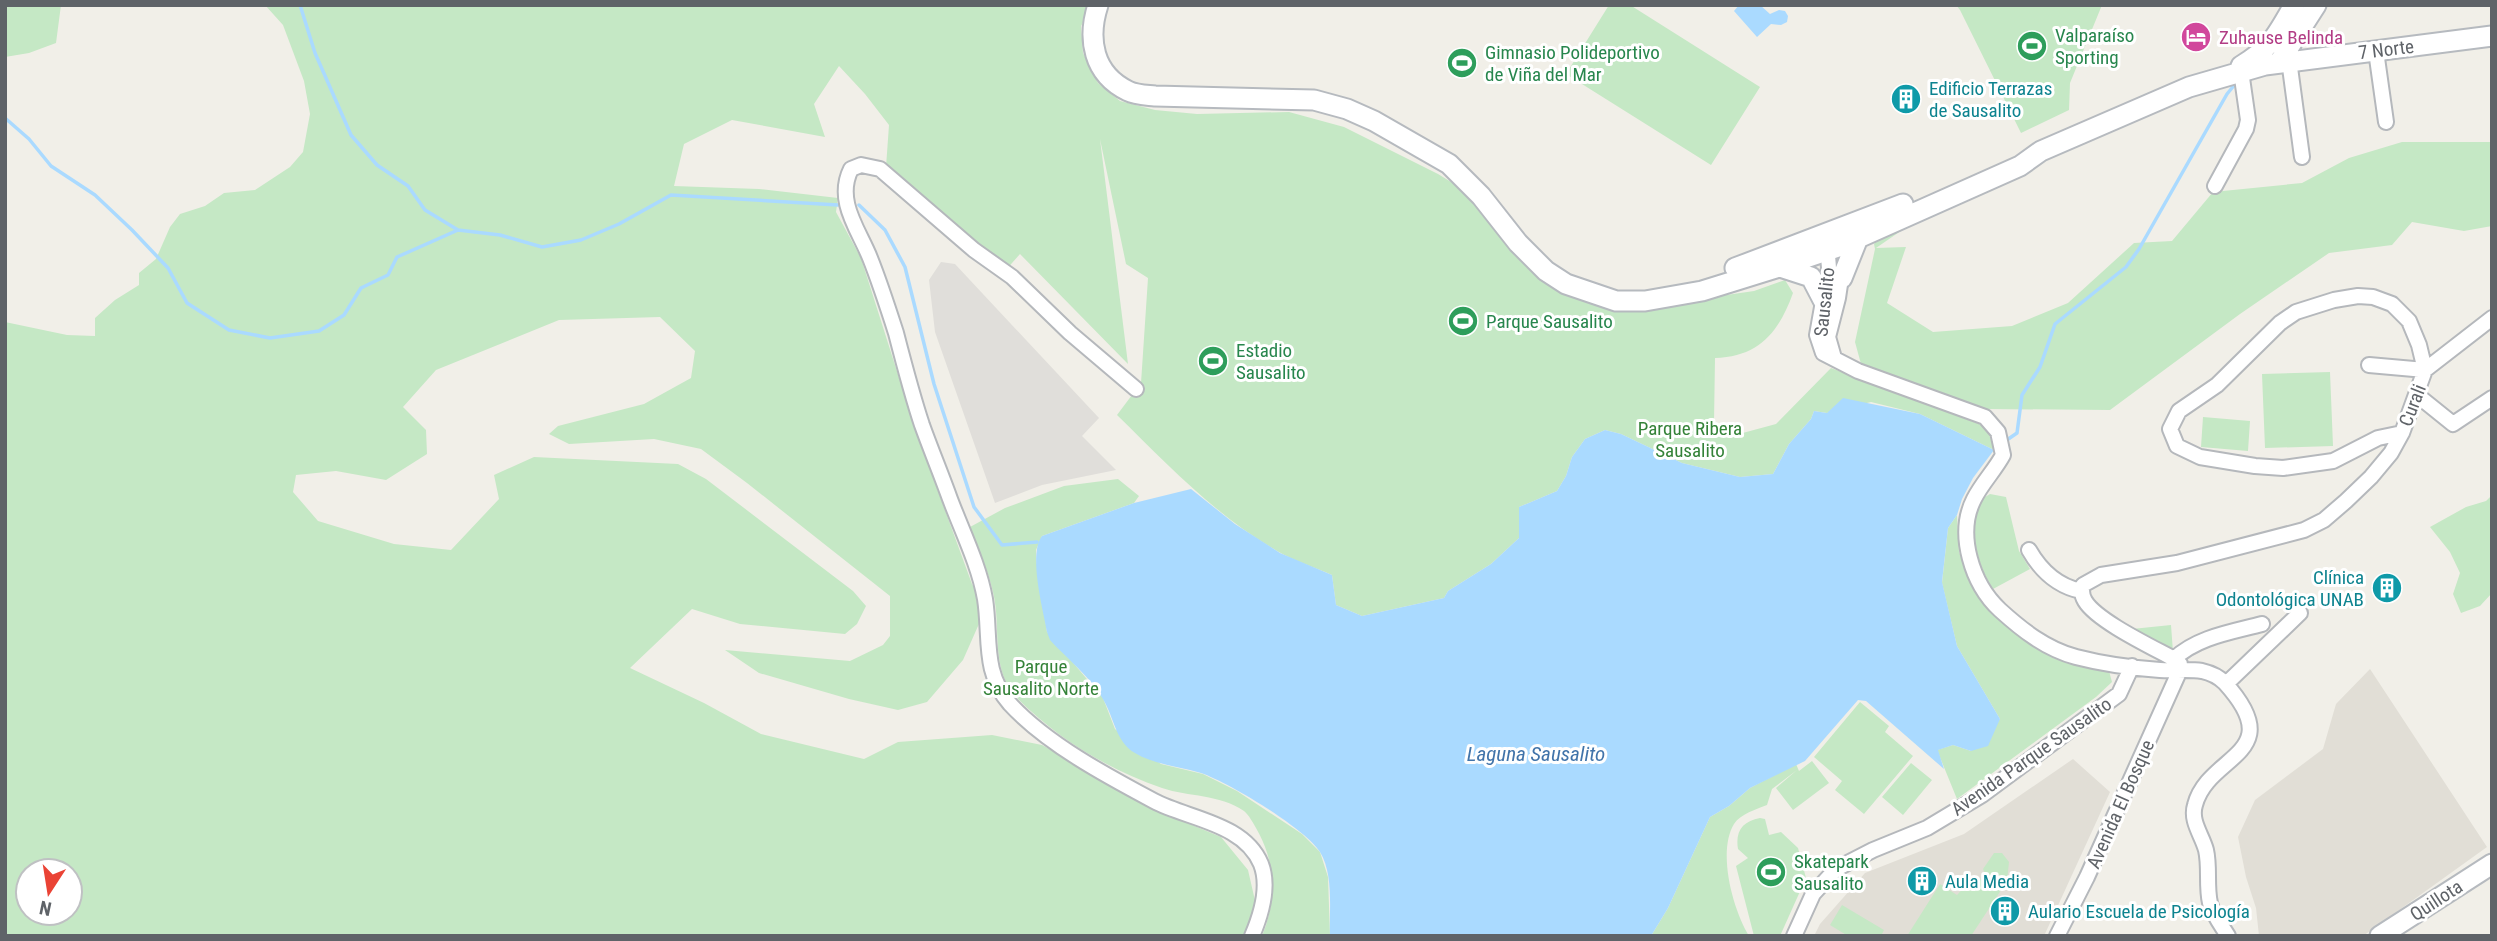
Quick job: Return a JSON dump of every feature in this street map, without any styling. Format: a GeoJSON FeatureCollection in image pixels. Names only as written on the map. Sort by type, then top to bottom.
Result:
{"type":"FeatureCollection","features":[{"type":"Feature","properties":{"kind":"main road"},"geometry":{"type":"LineString","coordinates":[[1098,5],[1092,41],[1097,60],[1114,83],[1130,92],[1165,97],[1288,98],[1314,100],[1347,109],[1403,136],[1449,164],[1481,196],[1518,243],[1546,271],[1566,284],[1616,301],[1645,301],[1702,291],[1780,267],[1832,243]]}},
{"type":"Feature","properties":{"kind":"main road"},"geometry":{"type":"LineString","coordinates":[[2294,5],[2274,41],[2274,52],[2284,61],[2316,5]]}},
{"type":"Feature","properties":{"kind":"main road","name":"7 Norte"},"geometry":{"type":"LineString","coordinates":[[2284,61],[2492,36]]}},
{"type":"Feature","properties":{"kind":"main road","name":"Sausalito"},"geometry":{"type":"LineString","coordinates":[[2233,73],[2274,41]]}},
{"type":"Feature","properties":{"kind":"main road","name":"Sausalito"},"geometry":{"type":"LineString","coordinates":[[1832,243],[1858,238],[2020,166],[2041,152],[2189,87],[2284,61]]}},
{"type":"Feature","properties":{"kind":"main road","name":"Sausalito"},"geometry":{"type":"LineString","coordinates":[[1832,243],[2015,157],[2041,152]]}},
{"type":"Feature","properties":{"kind":"main road"},"geometry":{"type":"LineString","coordinates":[[1842,278],[1858,238]]}},
{"type":"Feature","properties":{"kind":"main road"},"geometry":{"type":"LineString","coordinates":[[1674,295],[1699,281],[1832,243]]}},
{"type":"Feature","properties":{"kind":"main road"},"geometry":{"type":"LineString","coordinates":[[1780,267],[1811,277],[1823,300]]}},
{"type":"Feature","properties":{"kind":"main road","name":"Quillota"},"geometry":{"type":"LineString","coordinates":[[2380,936],[2492,864]]}},
{"type":"Feature","properties":{"kind":"main road","name":"Quillota"},"geometry":{"type":"LineString","coordinates":[[2402,936],[2492,877]]}},
{"type":"Feature","properties":{"kind":"street"},"geometry":{"type":"LineString","coordinates":[[2376,51],[2386,122]]}},
{"type":"Feature","properties":{"kind":"street"},"geometry":{"type":"LineString","coordinates":[[2284,61],[2302,157]]}},
{"type":"Feature","properties":{"kind":"street"},"geometry":{"type":"LineString","coordinates":[[2215,186],[2246,129],[2248,120],[2233,73]]}},
{"type":"Feature","properties":{"kind":"street"},"geometry":{"type":"LineString","coordinates":[[1136,389],[1070,333],[1012,277],[974,250],[880,169],[861,165],[851,169],[847,176],[846,197],[852,222],[880,284],[922,424],[984,595],[988,654],[993,677],[1010,703],[1058,743],[1100,772],[1155,802],[1203,819],[1247,844],[1260,863],[1265,881],[1263,904],[1252,936]]}},
{"type":"Feature","properties":{"kind":"street","name":"Sausalito"},"geometry":{"type":"LineString","coordinates":[[1832,243],[1842,278],[1828,337],[1834,358]]}},
{"type":"Feature","properties":{"kind":"street","name":"Sausalito"},"geometry":{"type":"LineString","coordinates":[[1832,243],[1818,322],[1818,344],[1823,354],[1834,358]]}},
{"type":"Feature","properties":{"kind":"street","name":"Curali"},"geometry":{"type":"LineString","coordinates":[[2081,591],[2083,585],[2101,575],[2157,567],[2212,554],[2289,535],[2324,520],[2371,477],[2391,453],[2402,433],[2425,370],[2413,328],[2392,304],[2372,297],[2358,296],[2296,312],[2280,323],[2233,372],[2179,411],[2171,429],[2177,446],[2200,457],[2283,468],[2333,461],[2378,439],[2402,433]]}},
{"type":"Feature","properties":{"kind":"street"},"geometry":{"type":"LineString","coordinates":[[2369,365],[2425,370],[2492,318]]}},
{"type":"Feature","properties":{"kind":"street"},"geometry":{"type":"LineString","coordinates":[[1834,358],[1858,371],[1985,416],[1998,432],[2002,458],[1973,499],[1966,520],[1968,551],[1990,601],[2027,633],[2050,647],[2075,657],[2132,666],[2177,664]]}},
{"type":"Feature","properties":{"kind":"street"},"geometry":{"type":"LineString","coordinates":[[2417,395],[2454,425],[2492,398]]}},
{"type":"Feature","properties":{"kind":"street"},"geometry":{"type":"LineString","coordinates":[[2029,550],[2035,562],[2050,578],[2081,591],[2085,602],[2103,618],[2177,664],[2211,673],[2226,684],[2248,716],[2249,734],[2242,750],[2208,783],[2194,806],[2194,821],[2207,857],[2210,904],[2228,936]]}},
{"type":"Feature","properties":{"kind":"street"},"geometry":{"type":"LineString","coordinates":[[2226,684],[2300,613]]}},
{"type":"Feature","properties":{"kind":"street"},"geometry":{"type":"LineString","coordinates":[[2177,664],[2185,648],[2262,624]]}},
{"type":"Feature","properties":{"kind":"street","name":"Avenida El Bosque"},"geometry":{"type":"LineString","coordinates":[[2057,936],[2087,877],[2177,664]]}},
{"type":"Feature","properties":{"kind":"street","name":"Avenida Parque Sausalito"},"geometry":{"type":"LineString","coordinates":[[1794,936],[1813,894],[1836,869],[1873,850],[1927,828],[1982,795],[2119,694],[2132,666]]}},
{"type":"Feature","properties":{"kind":"shaded area"},"geometry":{"type":"Polygon","coordinates":[[[941,262],[955,264],[1099,418],[1082,436],[1116,470],[1042,485],[995,503],[935,332],[929,280],[941,262]]]}},
{"type":"Feature","properties":{"kind":"shaded area"},"geometry":{"type":"Polygon","coordinates":[[[2370,669],[2487,847],[2363,936],[2259,936],[2256,908],[2238,837],[2255,800],[2323,749],[2336,704],[2370,669]]]}},
{"type":"Feature","properties":{"kind":"shaded area"},"geometry":{"type":"Polygon","coordinates":[[[2073,759],[2110,792],[2044,936],[1814,936],[1820,924],[1865,873],[1964,834],[2073,759]]]}},
{"type":"Feature","properties":{"kind":"green space"},"geometry":{"type":"Polygon","coordinates":[[[5,5],[61,5],[56,43],[29,53],[5,57],[5,5]]]}},
{"type":"Feature","properties":{"kind":"green space","name":"Parque Ribera Sausalito"},"geometry":{"type":"Polygon","coordinates":[[[265,5],[1093,5],[1081,26],[1083,53],[1098,83],[1120,101],[1155,110],[1197,114],[1289,112],[1344,127],[1438,174],[1469,193],[1514,255],[1553,288],[1588,302],[1623,310],[1754,291],[1785,280],[1793,293],[1774,330],[1765,340],[1744,353],[1715,358],[1714,422],[1739,434],[1776,424],[1831,368],[1987,427],[1994,450],[1920,414],[1871,402],[1827,413],[1814,411],[1811,419],[1789,444],[1773,474],[1740,477],[1682,463],[1621,434],[1605,430],[1585,439],[1572,457],[1566,476],[1557,491],[1519,507],[1519,538],[1491,564],[1448,591],[1444,598],[1362,616],[1336,605],[1332,575],[1284,555],[1233,522],[1193,488],[1117,415],[1141,383],[1148,278],[1126,264],[1100,139],[1128,364],[1020,254],[1004,272],[886,167],[889,125],[839,66],[814,104],[825,137],[732,120],[684,144],[674,186],[759,189],[838,198],[836,212],[861,258],[915,428],[972,584],[986,608],[963,660],[927,702],[898,710],[849,699],[759,673],[725,650],[850,661],[883,645],[890,636],[890,596],[701,449],[654,439],[569,444],[549,434],[558,426],[644,404],[691,378],[695,351],[660,317],[559,320],[436,370],[403,407],[426,430],[427,454],[386,480],[336,471],[296,475],[293,492],[318,521],[394,544],[451,550],[499,499],[494,475],[534,457],[678,464],[706,479],[853,591],[866,606],[857,624],[845,634],[740,624],[692,609],[630,668],[761,734],[864,759],[898,742],[992,735],[1042,745],[1180,820],[1221,837],[1248,870],[1259,918],[1247,936],[5,936],[5,322],[67,335],[95,336],[95,318],[115,300],[139,285],[139,273],[156,259],[170,227],[180,214],[205,206],[224,193],[255,190],[290,167],[303,152],[310,114],[304,81],[283,25],[265,5]]]}},
{"type":"Feature","properties":{"kind":"green space"},"geometry":{"type":"Polygon","coordinates":[[[1609,5],[1630,5],[1760,87],[1711,165],[1566,74],[1609,5]]]}},
{"type":"Feature","properties":{"kind":"green space","name":"Valparaíso Sporting"},"geometry":{"type":"Polygon","coordinates":[[[1956,5],[2102,5],[2070,83],[2069,110],[2021,133],[1956,5]]]}},
{"type":"Feature","properties":{"kind":"green space"},"geometry":{"type":"Polygon","coordinates":[[[2402,142],[2492,142],[2492,226],[2464,231],[2412,222],[2392,245],[2329,253],[2240,314],[2110,410],[1987,409],[1861,364],[1855,342],[1874,244],[1879,238],[1908,226],[1876,248],[1906,247],[1887,303],[1933,332],[2012,326],[2068,303],[2134,243],[2172,241],[2213,192],[2302,183],[2349,158],[2402,142]]]}},
{"type":"Feature","properties":{"kind":"green space"},"geometry":{"type":"Polygon","coordinates":[[[2330,372],[2333,446],[2265,448],[2262,374],[2330,372]]]}},
{"type":"Feature","properties":{"kind":"green space"},"geometry":{"type":"Polygon","coordinates":[[[2203,417],[2250,421],[2248,451],[2201,447],[2203,417]]]}},
{"type":"Feature","properties":{"kind":"green space","name":"Parque Sausalito Norte"},"geometry":{"type":"Polygon","coordinates":[[[1118,479],[1139,496],[1134,503],[1042,536],[1036,550],[1036,558],[1047,632],[1103,698],[1115,729],[1161,764],[1203,774],[1237,791],[1302,834],[1320,852],[1328,877],[1330,936],[1262,936],[1272,895],[1271,868],[1263,841],[1244,811],[1214,799],[1142,781],[1085,752],[1033,714],[1018,699],[1003,675],[993,592],[970,527],[1005,508],[1064,486],[1118,479]]]}},
{"type":"Feature","properties":{"kind":"green space"},"geometry":{"type":"Polygon","coordinates":[[[1990,494],[2006,497],[2019,551],[2030,569],[1993,589],[1978,558],[1974,525],[1977,502],[1990,494]]]}},
{"type":"Feature","properties":{"kind":"green space"},"geometry":{"type":"Polygon","coordinates":[[[2492,495],[2492,593],[2480,606],[2461,613],[2453,594],[2460,573],[2450,552],[2430,527],[2466,507],[2486,501],[2492,495]]]}},
{"type":"Feature","properties":{"kind":"green space"},"geometry":{"type":"Polygon","coordinates":[[[1957,515],[1959,552],[1975,590],[2016,634],[2053,658],[2109,671],[2112,682],[2096,697],[1957,799],[1937,750],[1953,745],[1971,751],[2000,719],[1957,646],[1942,583],[1948,528],[1957,515]]]}},
{"type":"Feature","properties":{"kind":"green space"},"geometry":{"type":"Polygon","coordinates":[[[2171,625],[2173,652],[2132,629],[2171,625]]]}},
{"type":"Feature","properties":{"kind":"green space"},"geometry":{"type":"Polygon","coordinates":[[[1860,702],[1889,726],[1885,732],[1913,756],[1864,814],[1835,790],[1842,781],[1814,757],[1860,702]]]}},
{"type":"Feature","properties":{"kind":"green space"},"geometry":{"type":"Polygon","coordinates":[[[1812,761],[1829,783],[1793,810],[1776,788],[1797,770],[1772,789],[1767,805],[1740,817],[1729,836],[1729,881],[1749,936],[1651,936],[1668,908],[1710,817],[1729,806],[1750,788],[1796,764],[1799,771],[1812,761]]]}},
{"type":"Feature","properties":{"kind":"green space"},"geometry":{"type":"Polygon","coordinates":[[[1911,763],[1932,780],[1903,815],[1882,797],[1911,763]]]}},
{"type":"Feature","properties":{"kind":"green space","name":"Skatepark Sausalito"},"geometry":{"type":"Polygon","coordinates":[[[1760,818],[1765,819],[1769,835],[1781,832],[1798,848],[1806,878],[1780,936],[1754,936],[1736,866],[1748,858],[1738,849],[1739,832],[1745,824],[1760,818]]]}},
{"type":"Feature","properties":{"kind":"green space"},"geometry":{"type":"Polygon","coordinates":[[[1994,853],[2002,853],[2009,862],[2007,881],[1971,936],[1907,936],[1940,884],[1957,895],[1969,882],[1977,882],[1986,876],[1983,869],[1994,853]]]}},
{"type":"Feature","properties":{"kind":"green space"},"geometry":{"type":"Polygon","coordinates":[[[1842,905],[1884,930],[1881,936],[1848,936],[1830,925],[1842,905]]]}},
{"type":"Feature","properties":{"kind":"water"},"geometry":{"type":"Polygon","coordinates":[[[1739,5],[1760,5],[1770,14],[1779,10],[1785,11],[1787,22],[1781,25],[1771,24],[1757,37],[1734,11],[1739,5]]]}},
{"type":"Feature","properties":{"kind":"water","name":"Laguna Sausalito"},"geometry":{"type":"Polygon","coordinates":[[[1843,398],[1920,414],[1994,450],[1973,478],[1957,515],[1948,528],[1942,582],[1957,646],[2000,719],[1988,746],[1971,751],[1953,745],[1938,750],[1944,769],[1866,701],[1858,700],[1805,761],[1750,788],[1729,806],[1710,817],[1668,908],[1651,936],[1330,936],[1327,871],[1320,852],[1312,842],[1283,819],[1229,786],[1201,773],[1151,760],[1130,749],[1118,734],[1097,690],[1050,640],[1047,632],[1036,568],[1038,544],[1042,536],[1134,503],[1191,489],[1235,524],[1280,553],[1332,575],[1336,605],[1362,616],[1444,598],[1448,591],[1491,564],[1519,538],[1519,507],[1557,491],[1566,476],[1572,457],[1585,439],[1605,430],[1621,434],[1682,463],[1740,477],[1773,474],[1789,444],[1811,419],[1814,411],[1827,413],[1843,398]]]}},
{"type":"Feature","properties":{"kind":"waterway"},"geometry":{"type":"LineString","coordinates":[[300,5],[315,53],[351,135],[377,165],[408,186],[425,210],[458,230]]}},
{"type":"Feature","properties":{"kind":"waterway"},"geometry":{"type":"LineString","coordinates":[[2004,442],[2017,433],[2022,395],[2040,367],[2055,324],[2126,267],[2236,83]]}},
{"type":"Feature","properties":{"kind":"waterway"},"geometry":{"type":"LineString","coordinates":[[5,118],[29,139],[51,166],[95,195],[132,230],[168,268],[187,303],[229,330],[270,338],[319,331],[344,315],[361,288],[388,275],[397,257],[458,230],[500,235],[542,247],[581,240],[619,224],[671,195],[838,205]]}},
{"type":"Feature","properties":{"kind":"waterway"},"geometry":{"type":"LineString","coordinates":[[859,205],[885,230],[905,267],[934,384],[974,507],[1002,545],[1037,542]]}},
{"type":"Feature","properties":{"kind":"place","name":"Zuhause Belinda"},"geometry":{"type":"Point","coordinates":[2196,37]}},
{"type":"Feature","properties":{"kind":"place","name":"Valparaíso Sporting"},"geometry":{"type":"Point","coordinates":[2032,46]}},
{"type":"Feature","properties":{"kind":"place","name":"Gimnasio Polideportivo de Viña del Mar"},"geometry":{"type":"Point","coordinates":[1462,63]}},
{"type":"Feature","properties":{"kind":"place","name":"Edificio Terrazas de Sausalito"},"geometry":{"type":"Point","coordinates":[1906,99]}},
{"type":"Feature","properties":{"kind":"place","name":"Parque Sausalito"},"geometry":{"type":"Point","coordinates":[1463,321]}},
{"type":"Feature","properties":{"kind":"place","name":"Estadio Sausalito"},"geometry":{"type":"Point","coordinates":[1213,361]}},
{"type":"Feature","properties":{"kind":"place","name":"Clínica Odontológica UNAB"},"geometry":{"type":"Point","coordinates":[2387,588]}},
{"type":"Feature","properties":{"kind":"place","name":"Skatepark Sausalito"},"geometry":{"type":"Point","coordinates":[1771,872]}},
{"type":"Feature","properties":{"kind":"place","name":"Aula Media"},"geometry":{"type":"Point","coordinates":[1922,881]}},
{"type":"Feature","properties":{"kind":"place","name":"Aulario Escuela de Psicología"},"geometry":{"type":"Point","coordinates":[2005,911]}}]}
